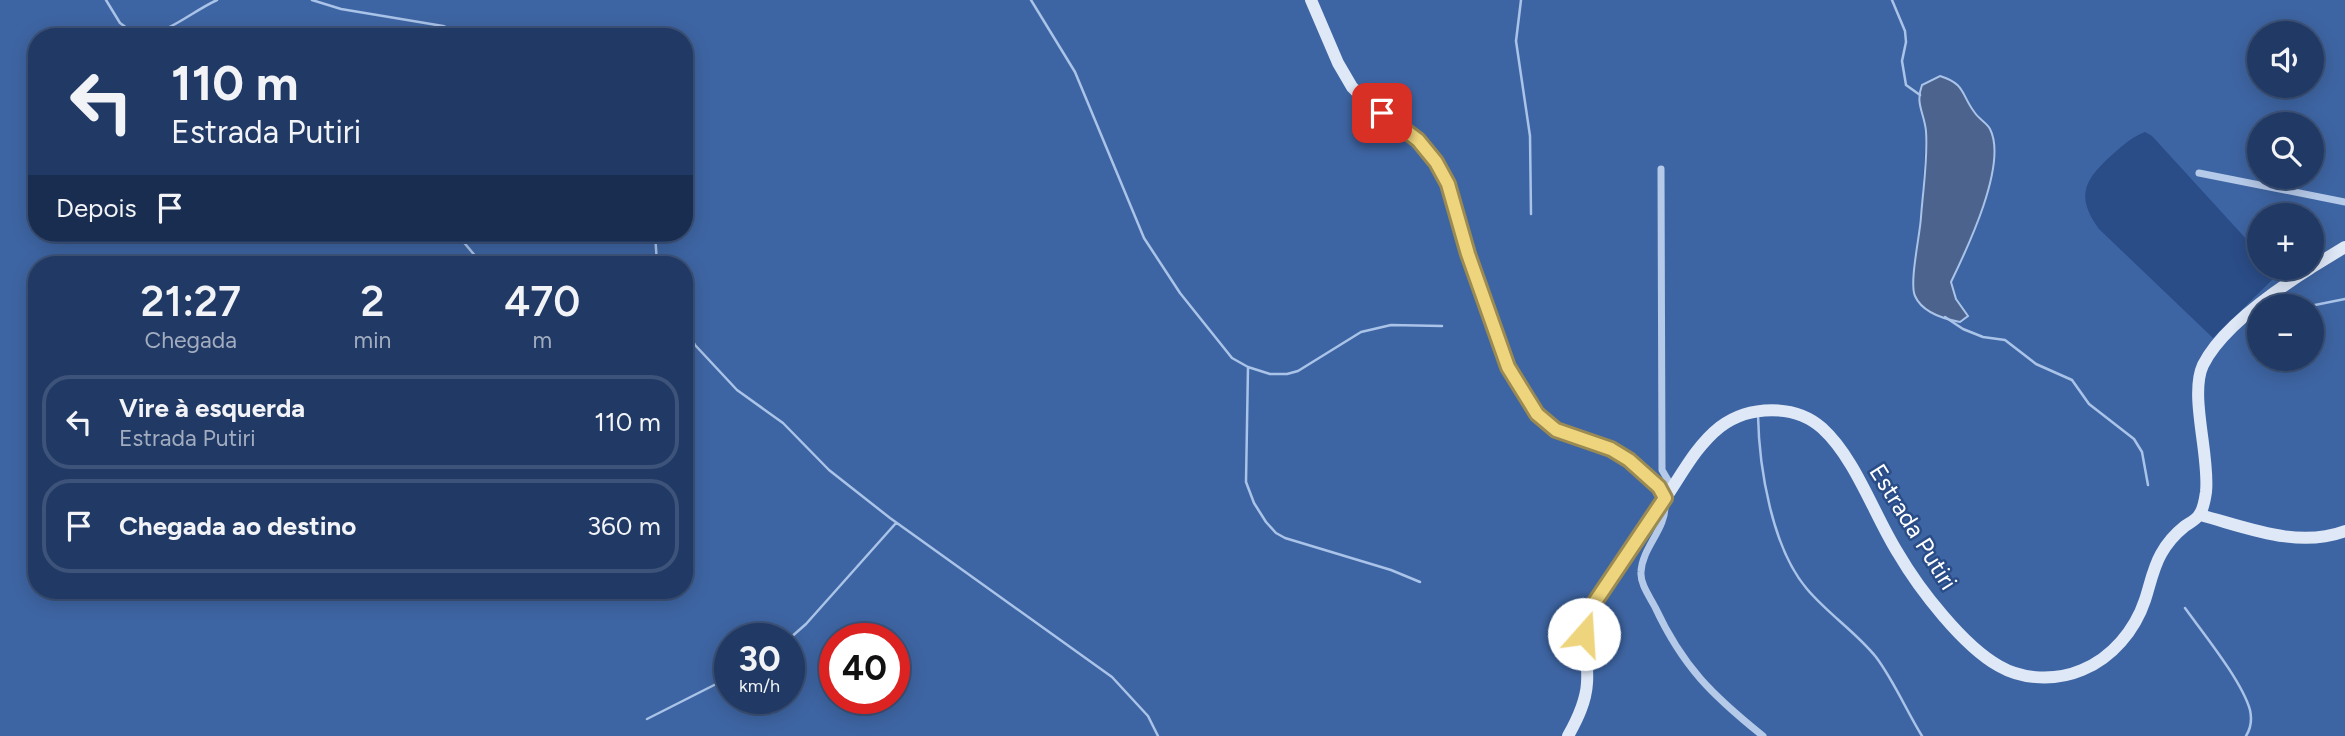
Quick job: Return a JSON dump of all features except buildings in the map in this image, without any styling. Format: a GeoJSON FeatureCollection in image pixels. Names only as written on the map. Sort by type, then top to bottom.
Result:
{"type":"FeatureCollection","features":[{"type":"Feature","properties":{"kind":"street"},"geometry":{"type":"LineString","coordinates":[[1311,0],[1338,63],[1352,87],[1368,103],[1418,140],[1436,162],[1448,184],[1468,254],[1508,367],[1537,414],[1556,430],[1611,449],[1629,460],[1669,493]]}},
{"type":"Feature","properties":{"kind":"street"},"geometry":{"type":"LineString","coordinates":[[1661,169],[1662,470],[1669,493],[1664,518],[1642,564],[1641,579],[1674,644],[1696,676],[1725,706],[1763,736]]}},
{"type":"Feature","properties":{"kind":"street"},"geometry":{"type":"LineString","coordinates":[[2199,173],[2345,202]]}},
{"type":"Feature","properties":{"kind":"street"},"geometry":{"type":"LineString","coordinates":[[2324,260],[2345,247]]}},
{"type":"Feature","properties":{"kind":"street"},"geometry":{"type":"LineString","coordinates":[[2292,280],[2243,317],[2203,366],[2199,381],[2199,400],[2207,477],[2200,515],[2295,538],[2325,536],[2345,531]]}},
{"type":"Feature","properties":{"kind":"street","name":"Estrada Putiri"},"geometry":{"type":"LineString","coordinates":[[1568,736],[1584,700],[1587,684],[1584,648],[1586,620],[1593,605],[1696,451],[1711,435],[1735,418],[1749,413],[1779,410],[1809,419],[1822,429],[1846,458],[1908,568],[1936,606],[1968,641],[2002,668],[2028,676],[2050,678],[2081,671],[2099,661],[2116,646],[2140,615],[2160,555],[2171,540],[2200,515]]}},
{"type":"Feature","properties":{"kind":"shaded area"},"geometry":{"type":"Polygon","coordinates":[[[0,0],[2345,0],[2345,736],[0,736],[0,0]],[[1959,85],[1926,131],[1920,235],[1912,288],[1968,316],[1956,299],[1950,282],[1983,206],[1994,162],[1994,143],[1990,128],[1975,113],[1959,85]],[[2145,132],[2136,136],[2103,163],[2089,180],[2085,198],[2099,229],[2213,338],[2247,305],[2247,371],[2324,371],[2324,294],[2258,294],[2272,280],[2324,280],[2324,203],[2247,203],[2247,240],[2152,136],[2145,132]]]}},
{"type":"Feature","properties":{"kind":"shaded area"},"geometry":{"type":"Polygon","coordinates":[[[1940,76],[1959,86],[1975,113],[1990,129],[1994,144],[1990,184],[1951,282],[1956,299],[1968,316],[1960,322],[1928,310],[1918,302],[1913,290],[1926,152],[1920,92],[1922,85],[1940,76]]]}},
{"type":"Feature","properties":{"kind":"waterway"},"geometry":{"type":"LineString","coordinates":[[106,0],[120,23],[127,28]]}},
{"type":"Feature","properties":{"kind":"waterway"},"geometry":{"type":"LineString","coordinates":[[166,28],[217,0]]}},
{"type":"Feature","properties":{"kind":"waterway"},"geometry":{"type":"LineString","coordinates":[[312,0],[341,9],[448,28]]}},
{"type":"Feature","properties":{"kind":"waterway"},"geometry":{"type":"LineString","coordinates":[[1031,0],[1075,72],[1144,238],[1180,293],[1232,358],[1270,374],[1287,374],[1298,371],[1361,332],[1391,325],[1442,326]]}},
{"type":"Feature","properties":{"kind":"waterway"},"geometry":{"type":"LineString","coordinates":[[1521,0],[1516,41],[1530,136],[1531,214]]}},
{"type":"Feature","properties":{"kind":"waterway"},"geometry":{"type":"LineString","coordinates":[[1892,0],[1905,31],[1902,61],[1906,85],[1920,95]]}},
{"type":"Feature","properties":{"kind":"waterway"},"geometry":{"type":"LineString","coordinates":[[464,242],[475,256]]}},
{"type":"Feature","properties":{"kind":"waterway"},"geometry":{"type":"LineString","coordinates":[[656,242],[656,256]]}},
{"type":"Feature","properties":{"kind":"waterway"},"geometry":{"type":"LineString","coordinates":[[2324,303],[2345,299]]}},
{"type":"Feature","properties":{"kind":"waterway"},"geometry":{"type":"LineString","coordinates":[[1945,317],[1963,329],[1983,337],[2005,340],[2036,364],[2072,380],[2089,404],[2134,439],[2142,452],[2148,485]]}},
{"type":"Feature","properties":{"kind":"waterway"},"geometry":{"type":"LineString","coordinates":[[693,342],[737,390],[783,423],[829,470],[890,518],[1112,677],[1148,716],[1158,736]]}},
{"type":"Feature","properties":{"kind":"waterway"},"geometry":{"type":"LineString","coordinates":[[1248,367],[1246,482],[1254,503],[1266,522],[1285,538],[1391,570],[1420,582]]}},
{"type":"Feature","properties":{"kind":"waterway"},"geometry":{"type":"LineString","coordinates":[[1758,415],[1761,459],[1770,506],[1776,530],[1795,572],[1815,598],[1876,657],[1922,736]]}},
{"type":"Feature","properties":{"kind":"waterway"},"geometry":{"type":"LineString","coordinates":[[805,625],[896,523]]}},
{"type":"Feature","properties":{"kind":"waterway"},"geometry":{"type":"LineString","coordinates":[[2185,608],[2246,698],[2251,717],[2246,736]]}},
{"type":"Feature","properties":{"kind":"waterway"},"geometry":{"type":"LineString","coordinates":[[647,719],[714,685]]}},
{"type":"Feature","properties":{"kind":"route"},"geometry":{"type":"LineString","coordinates":[[1382,113],[1418,140],[1436,162],[1448,184],[1468,254],[1508,367],[1537,414],[1556,430],[1611,449],[1629,460],[1649,476],[1665,498],[1593,605],[1586,620],[1584,634]]}}]}
